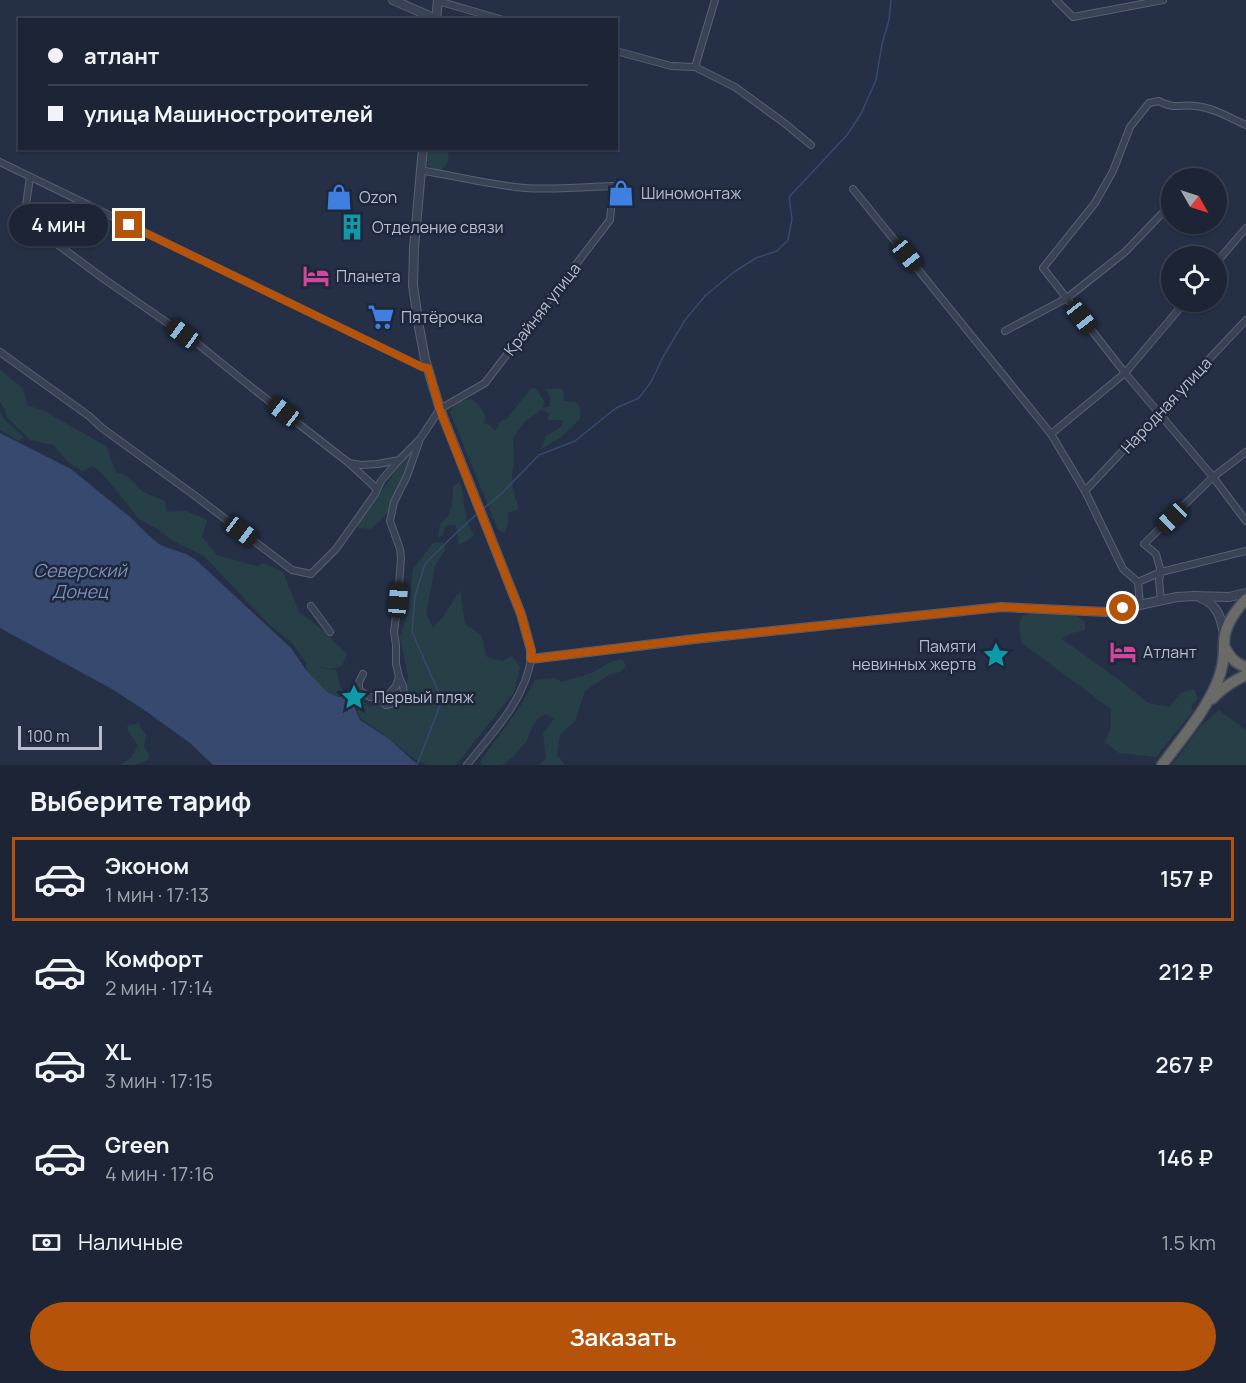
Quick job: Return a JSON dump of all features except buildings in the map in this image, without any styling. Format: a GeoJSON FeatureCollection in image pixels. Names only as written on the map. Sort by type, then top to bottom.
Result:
{"type":"FeatureCollection","features":[{"type":"Feature","properties":{"kind":"highway"},"geometry":{"type":"LineString","coordinates":[[1162,765],[1202,710],[1214,689],[1221,672],[1224,641],[1230,622],[1246,599]]}},
{"type":"Feature","properties":{"kind":"highway"},"geometry":{"type":"LineString","coordinates":[[1224,641],[1232,660],[1246,667]]}},
{"type":"Feature","properties":{"kind":"highway"},"geometry":{"type":"LineString","coordinates":[[1202,710],[1225,687],[1246,675]]}},
{"type":"Feature","properties":{"kind":"street"},"geometry":{"type":"LineString","coordinates":[[393,0],[434,18]]}},
{"type":"Feature","properties":{"kind":"street"},"geometry":{"type":"LineString","coordinates":[[436,18],[438,0],[496,18]]}},
{"type":"Feature","properties":{"kind":"street"},"geometry":{"type":"LineString","coordinates":[[695,67],[715,0]]}},
{"type":"Feature","properties":{"kind":"street"},"geometry":{"type":"LineString","coordinates":[[1056,0],[1073,17],[1163,0]]}},
{"type":"Feature","properties":{"kind":"street"},"geometry":{"type":"LineString","coordinates":[[618,52],[671,66],[695,67],[735,87],[811,145]]}},
{"type":"Feature","properties":{"kind":"street"},"geometry":{"type":"LineString","coordinates":[[1246,125],[1215,111],[1197,106],[1168,106],[1159,101],[1149,103],[1130,127],[1113,171],[1095,202],[1043,268],[1246,521]]}},
{"type":"Feature","properties":{"kind":"street"},"geometry":{"type":"LineString","coordinates":[[423,150],[413,285],[419,327],[440,410],[521,614],[531,650],[529,672],[523,687],[467,765]]}},
{"type":"Feature","properties":{"kind":"street"},"geometry":{"type":"LineString","coordinates":[[0,162],[428,368]]}},
{"type":"Feature","properties":{"kind":"street","name":"Крайняя улица"},"geometry":{"type":"LineString","coordinates":[[420,171],[523,188],[613,186],[610,220],[485,383],[440,410]]}},
{"type":"Feature","properties":{"kind":"street"},"geometry":{"type":"LineString","coordinates":[[30,177],[25,212],[30,224],[198,344],[349,463],[377,489]]}},
{"type":"Feature","properties":{"kind":"street"},"geometry":{"type":"LineString","coordinates":[[853,189],[1051,434],[1085,491],[1124,569],[1138,582],[1140,605]]}},
{"type":"Feature","properties":{"kind":"street"},"geometry":{"type":"LineString","coordinates":[[1005,331],[1067,298],[1125,252],[1161,214]]}},
{"type":"Feature","properties":{"kind":"street"},"geometry":{"type":"LineString","coordinates":[[1227,251],[1246,228]]}},
{"type":"Feature","properties":{"kind":"street"},"geometry":{"type":"LineString","coordinates":[[1051,434],[1125,373],[1177,312]]}},
{"type":"Feature","properties":{"kind":"street","name":"Народная улица"},"geometry":{"type":"LineString","coordinates":[[1085,491],[1246,320]]}},
{"type":"Feature","properties":{"kind":"street"},"geometry":{"type":"LineString","coordinates":[[0,351],[292,570],[311,574],[336,549],[358,519],[381,480],[420,439],[440,410]]}},
{"type":"Feature","properties":{"kind":"street"},"geometry":{"type":"LineString","coordinates":[[399,677],[396,686],[384,703],[386,705],[399,700],[404,694],[396,664],[394,632],[401,558],[390,521],[394,502],[407,476],[420,439]]}},
{"type":"Feature","properties":{"kind":"street"},"geometry":{"type":"LineString","coordinates":[[1161,601],[1159,580],[1161,572],[1156,554],[1144,544],[1213,477],[1246,452]]}},
{"type":"Feature","properties":{"kind":"street"},"geometry":{"type":"LineString","coordinates":[[349,463],[376,465],[399,460]]}},
{"type":"Feature","properties":{"kind":"street"},"geometry":{"type":"LineString","coordinates":[[1138,582],[1161,572],[1246,550]]}},
{"type":"Feature","properties":{"kind":"street"},"geometry":{"type":"LineString","coordinates":[[531,659],[694,639],[1001,607],[1106,612],[1177,597],[1229,597],[1246,593]]}},
{"type":"Feature","properties":{"kind":"street"},"geometry":{"type":"LineString","coordinates":[[1194,596],[1212,603],[1219,613],[1224,641]]}},
{"type":"Feature","properties":{"kind":"street"},"geometry":{"type":"LineString","coordinates":[[311,606],[330,632]]}},
{"type":"Feature","properties":{"kind":"street"},"geometry":{"type":"LineString","coordinates":[[363,674],[359,682],[360,690],[370,697],[386,699]]}},
{"type":"Feature","properties":{"kind":"shaded area"},"geometry":{"type":"Polygon","coordinates":[[[429,150],[449,150],[447,164],[440,171],[429,166],[429,150]]]}},
{"type":"Feature","properties":{"kind":"shaded area"},"geometry":{"type":"Polygon","coordinates":[[[0,369],[23,389],[27,405],[44,411],[106,446],[116,472],[127,476],[143,492],[165,501],[167,512],[186,511],[207,520],[202,537],[217,555],[257,566],[264,563],[283,572],[299,612],[319,627],[347,654],[342,666],[330,669],[313,665],[330,670],[336,670],[344,695],[338,697],[327,692],[306,670],[306,663],[293,644],[269,624],[204,556],[171,540],[158,529],[139,519],[102,473],[92,466],[83,471],[68,462],[53,445],[30,440],[7,417],[0,402],[0,369]]]}},
{"type":"Feature","properties":{"kind":"shaded area"},"geometry":{"type":"Polygon","coordinates":[[[531,388],[536,389],[544,401],[543,408],[550,406],[550,397],[546,389],[563,389],[564,401],[576,402],[580,408],[580,419],[560,438],[541,449],[546,436],[561,427],[564,420],[548,420],[549,413],[541,410],[525,421],[513,438],[513,490],[519,509],[508,513],[508,525],[504,533],[498,530],[450,412],[454,406],[471,399],[478,404],[485,415],[484,424],[490,425],[495,431],[531,388]]]}},
{"type":"Feature","properties":{"kind":"shaded area"},"geometry":{"type":"Polygon","coordinates":[[[0,411],[3,418],[23,437],[19,441],[0,430],[0,411]]]}},
{"type":"Feature","properties":{"kind":"shaded area"},"geometry":{"type":"Polygon","coordinates":[[[413,452],[398,495],[386,514],[370,529],[354,527],[390,480],[399,464],[413,452]]]}},
{"type":"Feature","properties":{"kind":"shaded area"},"geometry":{"type":"Polygon","coordinates":[[[459,482],[467,518],[474,535],[458,545],[455,524],[445,526],[443,535],[438,537],[440,524],[448,516],[451,507],[453,486],[459,482]]]}},
{"type":"Feature","properties":{"kind":"shaded area"},"geometry":{"type":"Polygon","coordinates":[[[443,542],[445,550],[435,566],[426,614],[433,628],[460,591],[465,624],[481,635],[487,657],[502,661],[512,656],[520,667],[514,692],[456,765],[427,765],[416,760],[361,719],[355,704],[362,700],[370,707],[375,704],[387,708],[405,698],[408,676],[400,637],[408,613],[413,569],[433,543],[443,542]]]}},
{"type":"Feature","properties":{"kind":"shaded area"},"geometry":{"type":"Polygon","coordinates":[[[1034,612],[1074,615],[1085,621],[1085,630],[1072,633],[1062,639],[1148,703],[1169,707],[1181,693],[1194,689],[1198,699],[1191,706],[1193,711],[1156,757],[1119,753],[1105,742],[1111,727],[1111,709],[1022,643],[1019,629],[1022,616],[1034,612]]]}},
{"type":"Feature","properties":{"kind":"shaded area"},"geometry":{"type":"Polygon","coordinates":[[[622,659],[626,666],[620,672],[610,674],[585,691],[575,721],[560,735],[557,755],[565,765],[539,765],[546,758],[543,733],[554,719],[545,714],[535,721],[526,742],[512,758],[502,765],[483,765],[480,762],[520,707],[535,680],[554,678],[562,682],[592,673],[610,662],[622,659]]]}},
{"type":"Feature","properties":{"kind":"shaded area"},"geometry":{"type":"Polygon","coordinates":[[[1219,710],[1246,730],[1246,765],[1172,765],[1200,727],[1219,710]]]}},
{"type":"Feature","properties":{"kind":"shaded area"},"geometry":{"type":"Polygon","coordinates":[[[138,723],[146,735],[144,747],[150,757],[141,763],[120,765],[131,758],[138,745],[127,726],[138,723]]]}},
{"type":"Feature","properties":{"kind":"water","name":"Северский Донец"},"geometry":{"type":"Polygon","coordinates":[[[0,433],[71,469],[159,544],[196,560],[291,648],[306,670],[327,692],[338,697],[345,696],[353,704],[360,720],[389,739],[418,765],[213,765],[190,743],[112,689],[0,628],[0,433]]]}},
{"type":"Feature","properties":{"kind":"waterway"},"geometry":{"type":"LineString","coordinates":[[482,510],[539,455],[575,441],[616,408],[639,398],[651,382],[685,320],[705,296],[734,272],[756,258],[777,251],[788,240],[792,219],[789,197],[847,135],[861,114],[876,80],[891,0]]}},
{"type":"Feature","properties":{"kind":"waterway"},"geometry":{"type":"LineString","coordinates":[[417,765],[442,700],[412,632],[415,596],[425,564],[478,513]]}},
{"type":"Feature","properties":{"kind":"place","name":"Шиномонтаж"},"geometry":{"type":"Point","coordinates":[621,193]}},
{"type":"Feature","properties":{"kind":"place","name":"Ozon"},"geometry":{"type":"Point","coordinates":[339,197]}},
{"type":"Feature","properties":{"kind":"place","name":"Отделение связи"},"geometry":{"type":"Point","coordinates":[352,227]}},
{"type":"Feature","properties":{"kind":"place","name":"Планета"},"geometry":{"type":"Point","coordinates":[316,276]}},
{"type":"Feature","properties":{"kind":"place","name":"Пятёрочка"},"geometry":{"type":"Point","coordinates":[381,317]}},
{"type":"Feature","properties":{"kind":"place","name":"Атлант"},"geometry":{"type":"Point","coordinates":[1123,652]}},
{"type":"Feature","properties":{"kind":"place","name":"Памяти невинных жертв"},"geometry":{"type":"Point","coordinates":[996,655]}},
{"type":"Feature","properties":{"kind":"place","name":"Первый пляж"},"geometry":{"type":"Point","coordinates":[354,697]}},
{"type":"Feature","properties":{"kind":"route"},"geometry":{"type":"LineString","coordinates":[[129,225],[428,368],[440,410],[521,614],[531,650],[531,659],[694,639],[1001,607],[1106,612],[1123,608]]}}]}
